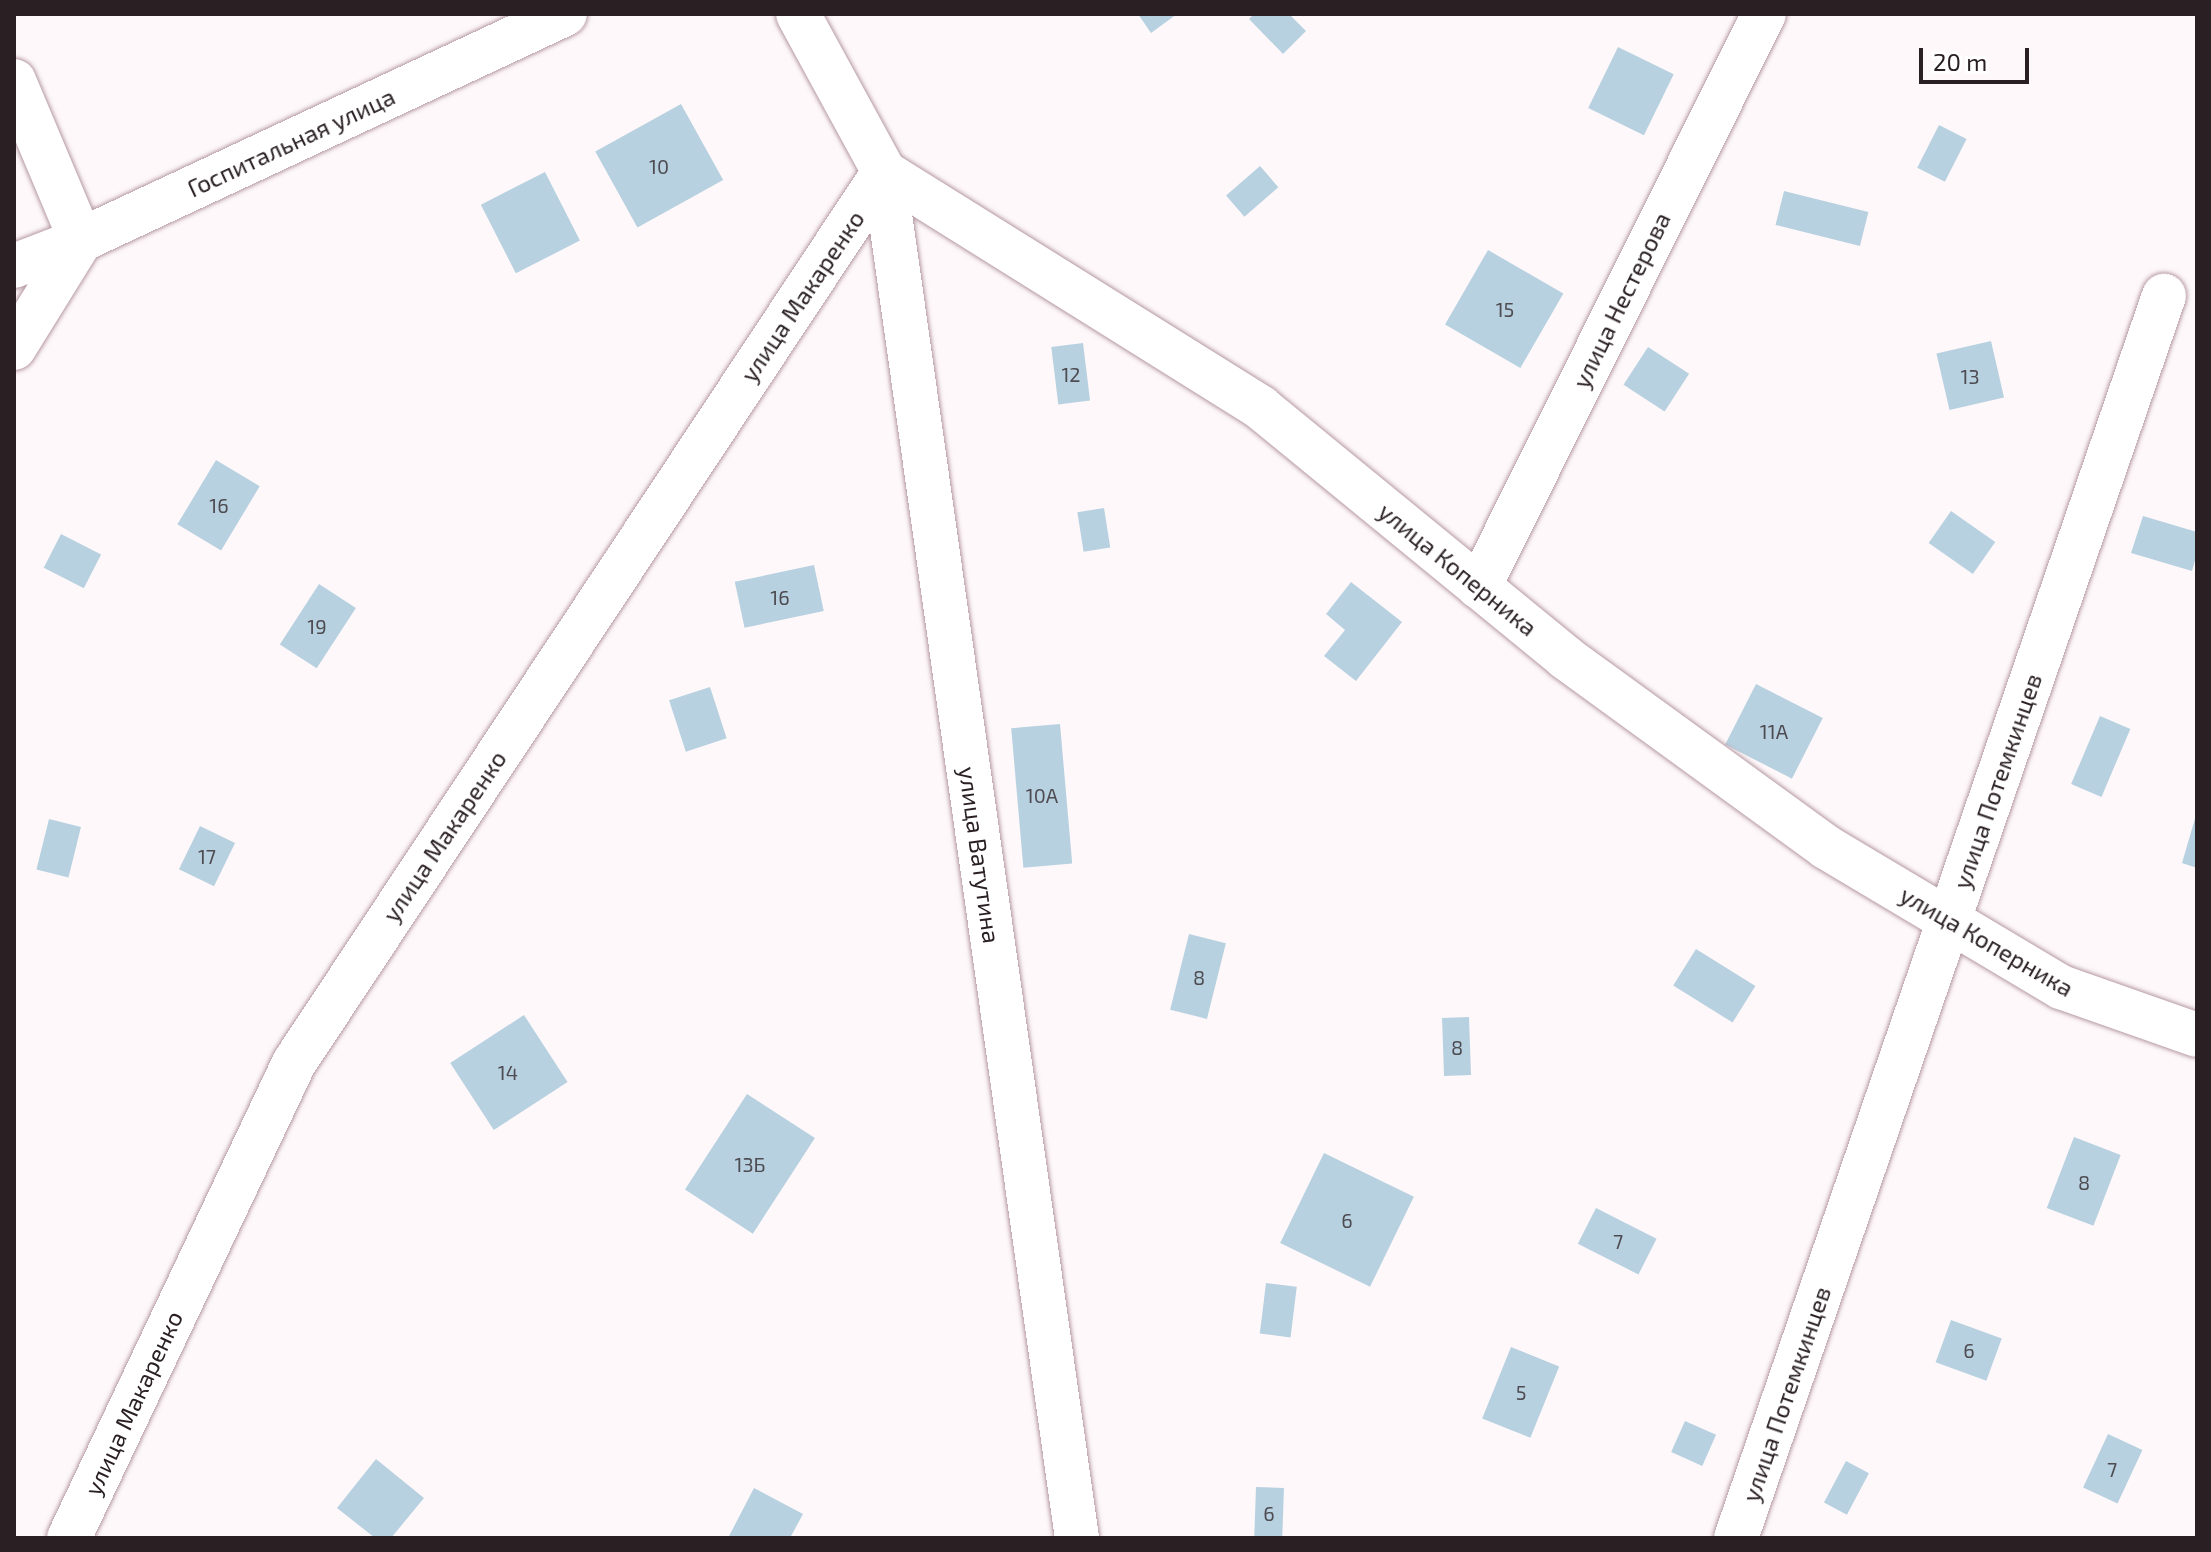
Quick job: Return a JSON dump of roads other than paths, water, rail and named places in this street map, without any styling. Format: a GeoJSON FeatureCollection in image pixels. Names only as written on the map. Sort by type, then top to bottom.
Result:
{"type":"FeatureCollection","features":[{"type":"Feature","properties":{"kind":"street","name":"Госпитальная улица"},"geometry":{"type":"LineString","coordinates":[[14,266],[81,240],[565,14]]}},
{"type":"Feature","properties":{"kind":"street","name":"улица Коперника"},"geometry":{"type":"LineString","coordinates":[[798,14],[884,172],[1261,408],[1566,658],[1826,847],[2061,987],[2197,1035]]}},
{"type":"Feature","properties":{"kind":"street","name":"улица Нестерова"},"geometry":{"type":"LineString","coordinates":[[1479,587],[1764,14]]}},
{"type":"Feature","properties":{"kind":"street"},"geometry":{"type":"LineString","coordinates":[[14,81],[81,240],[14,348]]}},
{"type":"Feature","properties":{"kind":"street","name":"улица Ватутина"},"geometry":{"type":"LineString","coordinates":[[884,172],[1068,1536]]}},
{"type":"Feature","properties":{"kind":"street","name":"улица Макаренко"},"geometry":{"type":"LineString","coordinates":[[69,1538],[294,1063],[884,172]]}},
{"type":"Feature","properties":{"kind":"street","name":"улица Потемкинцев"},"geometry":{"type":"LineString","coordinates":[[1736,1538],[2164,296]]}}]}
